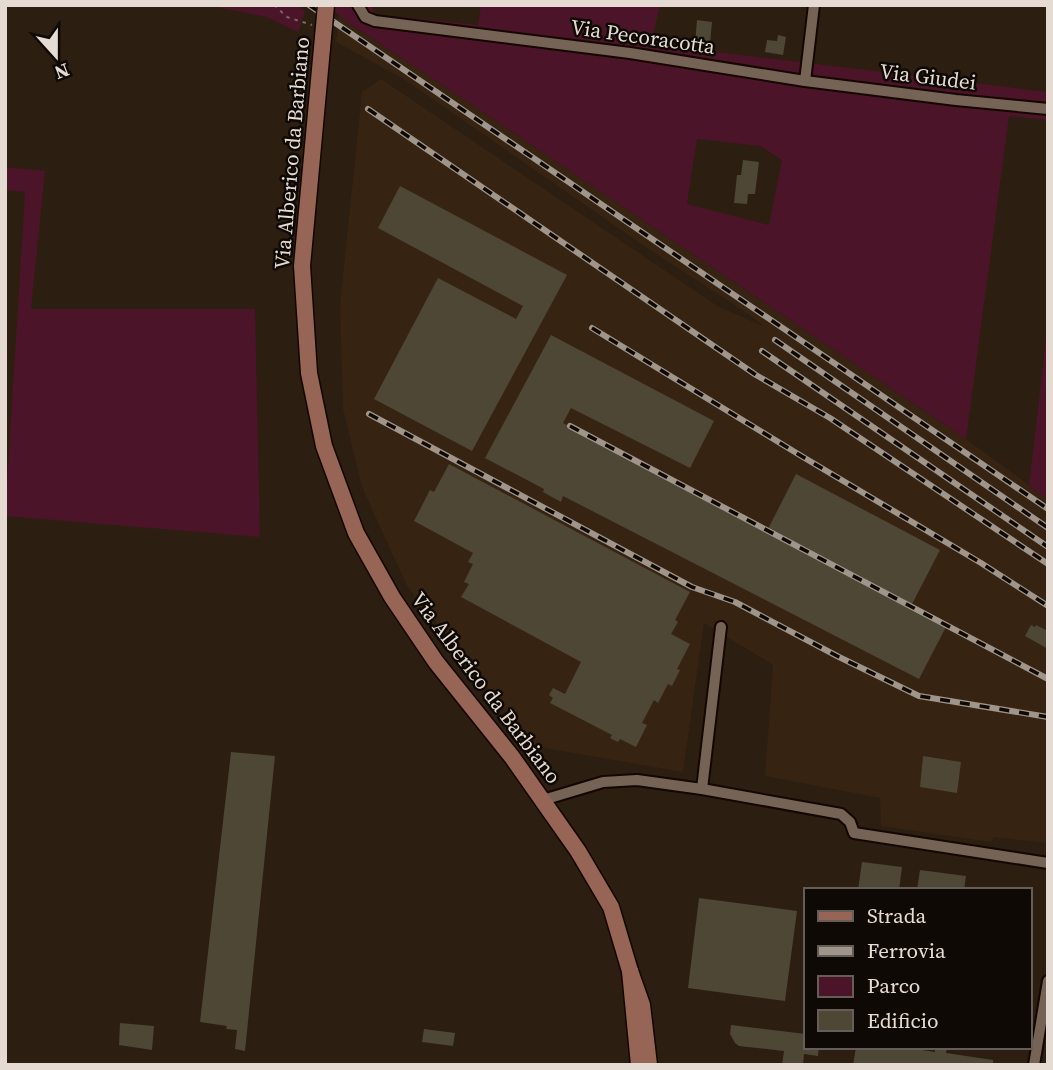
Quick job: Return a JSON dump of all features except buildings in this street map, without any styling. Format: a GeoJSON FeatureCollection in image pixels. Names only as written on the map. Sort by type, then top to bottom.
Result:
{"type":"FeatureCollection","features":[{"type":"Feature","properties":{"kind":"main road","name":"Via Alberico da Barbiano"},"geometry":{"type":"LineString","coordinates":[[326,5],[302,266],[309,373],[324,446],[356,533],[392,597],[436,662],[543,800],[578,851],[611,908],[642,1005],[649,1065]]}},
{"type":"Feature","properties":{"kind":"main road","name":"Via Alberico da Barbiano"},"geometry":{"type":"LineString","coordinates":[[630,971],[639,1065]]}},
{"type":"Feature","properties":{"kind":"street","name":"Via Pecoracotta"},"geometry":{"type":"LineString","coordinates":[[358,5],[365,17],[375,21],[643,55],[805,80]]}},
{"type":"Feature","properties":{"kind":"street"},"geometry":{"type":"LineString","coordinates":[[805,80],[814,5]]}},
{"type":"Feature","properties":{"kind":"street","name":"Via Giudei"},"geometry":{"type":"LineString","coordinates":[[805,80],[1048,109]]}},
{"type":"Feature","properties":{"kind":"street"},"geometry":{"type":"LineString","coordinates":[[702,789],[720,627]]}},
{"type":"Feature","properties":{"kind":"street"},"geometry":{"type":"LineString","coordinates":[[543,800],[603,782],[637,780],[841,814],[850,822],[854,833],[1048,863]]}},
{"type":"Feature","properties":{"kind":"street"},"geometry":{"type":"LineString","coordinates":[[1034,1065],[1048,981]]}},
{"type":"Feature","properties":{"kind":"path"},"geometry":{"type":"LineString","coordinates":[[274,5],[287,17],[314,26]]}},
{"type":"Feature","properties":{"kind":"shaded area"},"geometry":{"type":"Polygon","coordinates":[[[339,14],[966,439],[1048,499],[1048,843],[994,837],[991,842],[881,826],[880,798],[765,776],[773,665],[704,623],[683,772],[533,746],[407,586],[362,487],[343,409],[340,305],[362,92],[381,79],[719,307],[763,326],[402,78],[336,42],[339,14]]]}},
{"type":"Feature","properties":{"kind":"green space"},"geometry":{"type":"Polygon","coordinates":[[[205,5],[296,5],[305,11],[298,32],[267,17],[205,5]]]}},
{"type":"Feature","properties":{"kind":"green space"},"geometry":{"type":"Polygon","coordinates":[[[326,5],[373,5],[374,14],[478,25],[481,5],[660,5],[651,44],[1048,92],[1048,120],[1009,116],[966,439],[477,108],[353,26],[326,5]],[[697,139],[687,204],[769,225],[782,160],[760,146],[697,139]]]}},
{"type":"Feature","properties":{"kind":"green space"},"geometry":{"type":"Polygon","coordinates":[[[5,167],[45,171],[31,309],[255,309],[260,537],[5,516],[25,192],[5,190],[5,167]]]}},
{"type":"Feature","properties":{"kind":"green space"},"geometry":{"type":"Polygon","coordinates":[[[1048,322],[1048,499],[1029,486],[1048,322]]]}},
{"type":"Feature","properties":{"kind":"railway"},"geometry":{"type":"LineString","coordinates":[[309,5],[1048,509]]}},
{"type":"Feature","properties":{"kind":"railway"},"geometry":{"type":"LineString","coordinates":[[368,109],[756,375],[830,418],[1048,564]]}},
{"type":"Feature","properties":{"kind":"railway"},"geometry":{"type":"LineString","coordinates":[[592,328],[1048,606]]}},
{"type":"Feature","properties":{"kind":"railway"},"geometry":{"type":"LineString","coordinates":[[775,340],[1048,528]]}},
{"type":"Feature","properties":{"kind":"railway"},"geometry":{"type":"LineString","coordinates":[[762,351],[1048,547]]}},
{"type":"Feature","properties":{"kind":"railway"},"geometry":{"type":"LineString","coordinates":[[369,414],[692,587],[735,602],[919,696],[1048,717]]}},
{"type":"Feature","properties":{"kind":"railway"},"geometry":{"type":"LineString","coordinates":[[570,426],[1048,679]]}}]}
